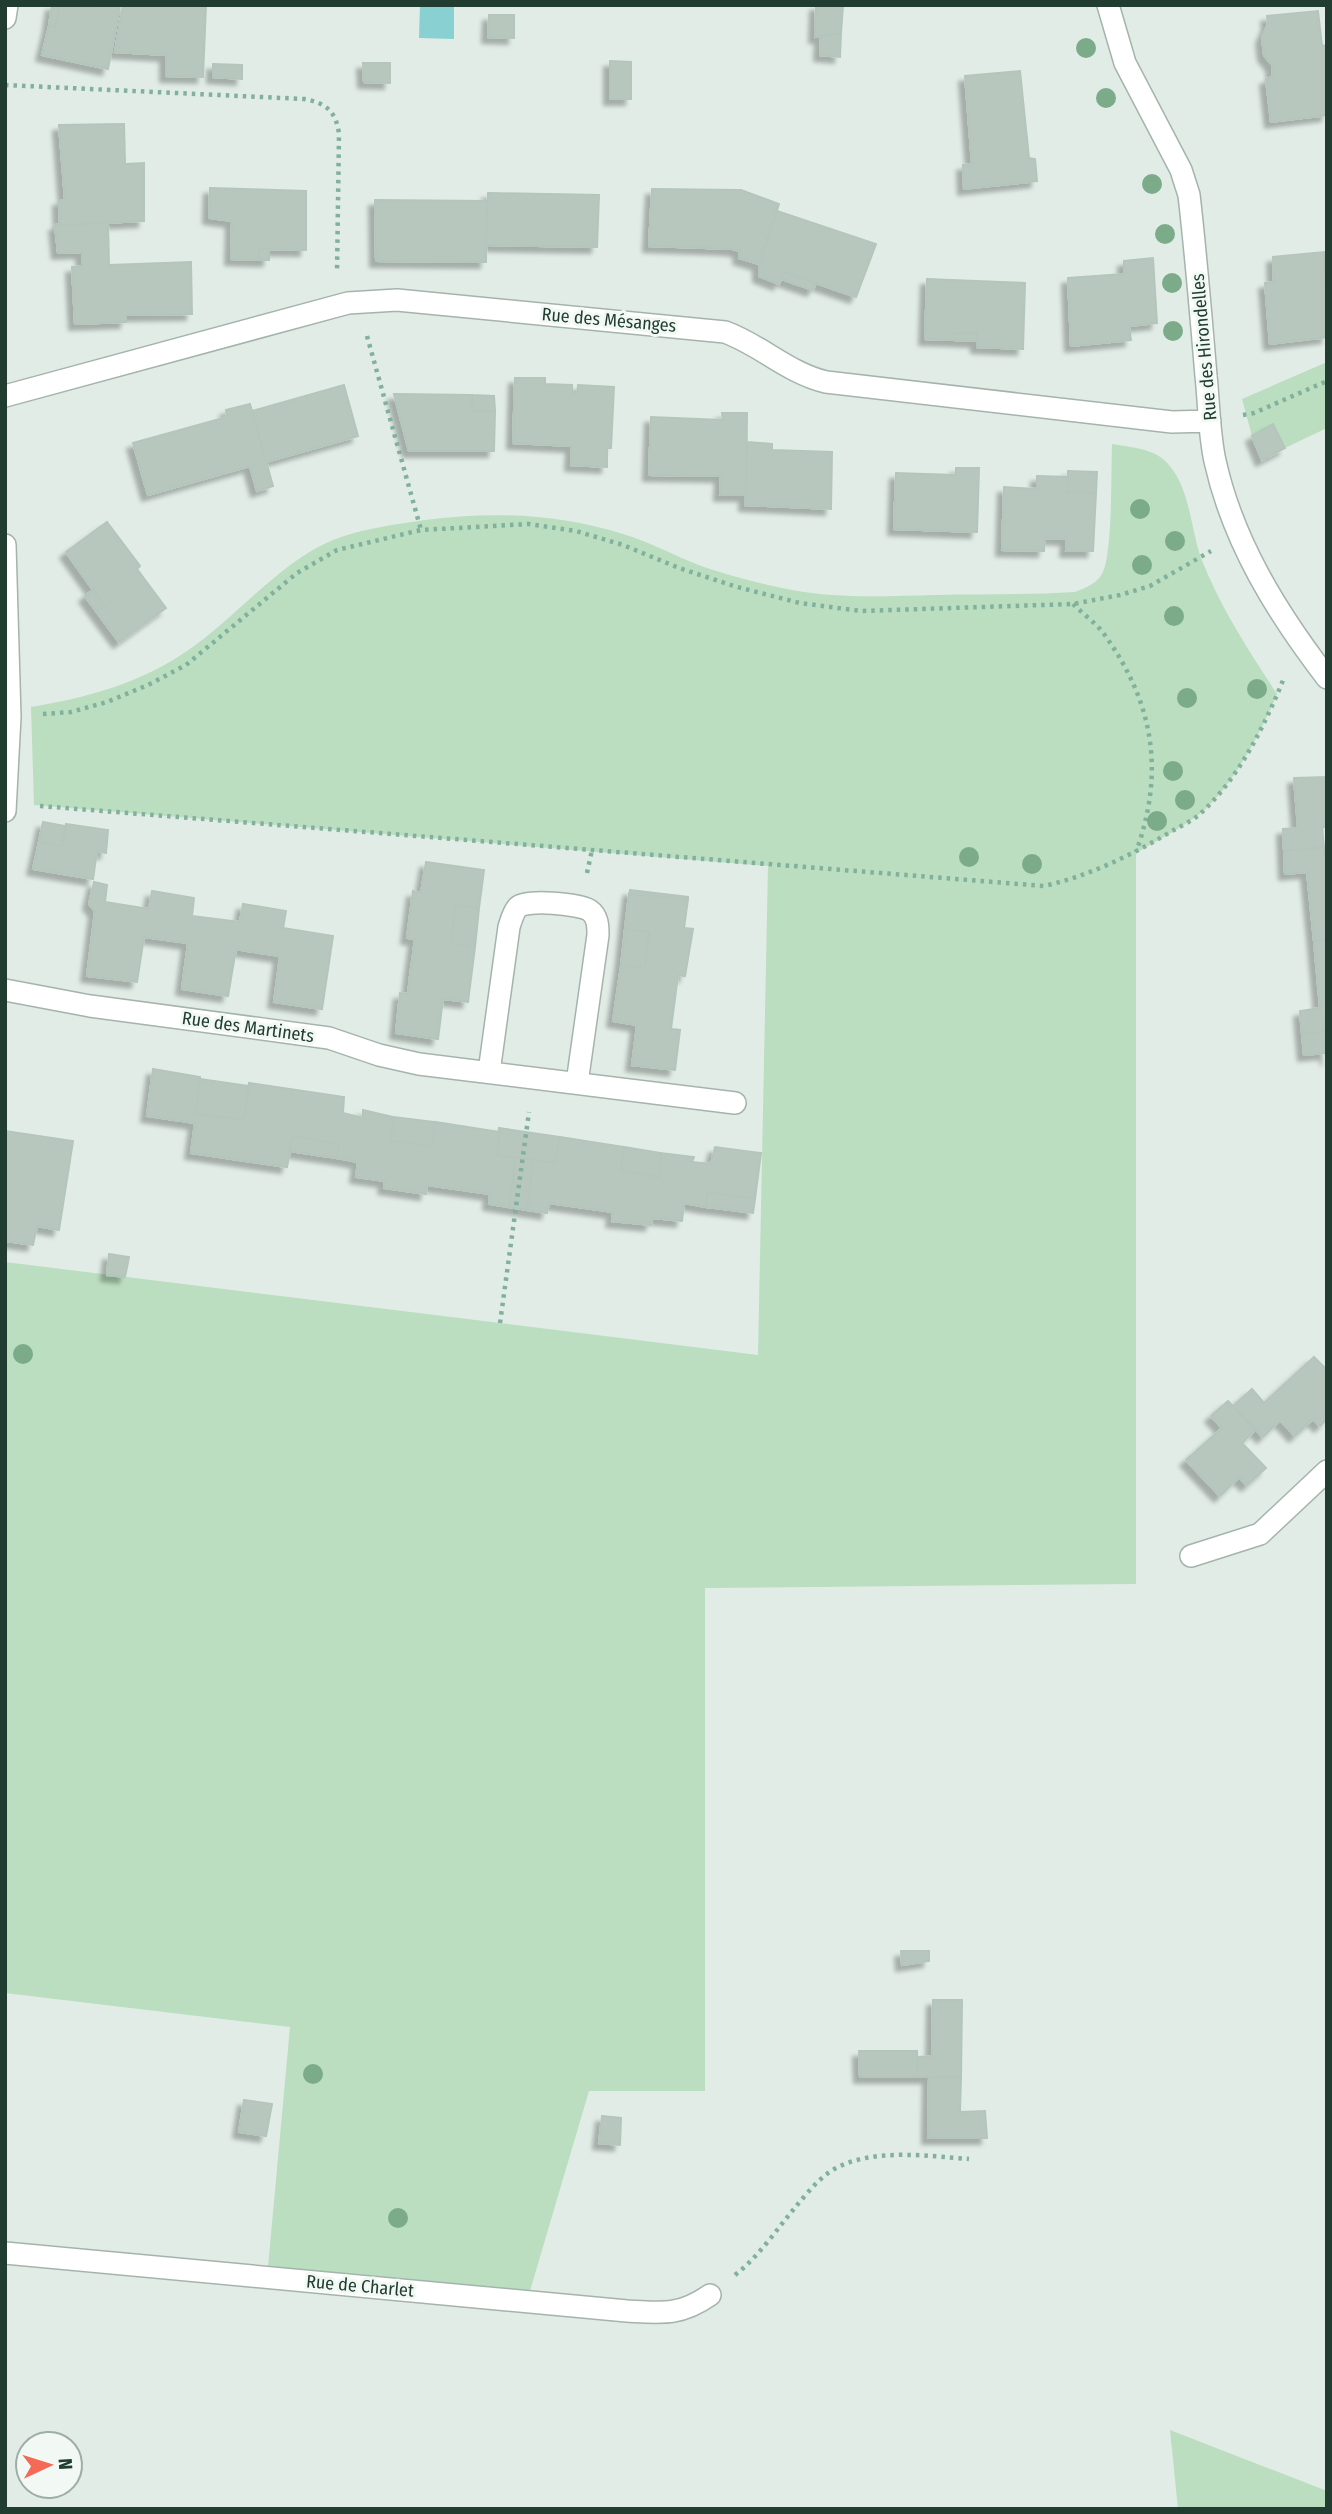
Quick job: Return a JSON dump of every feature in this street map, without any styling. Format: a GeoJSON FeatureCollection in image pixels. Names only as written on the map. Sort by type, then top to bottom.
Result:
{"type":"FeatureCollection","features":[{"type":"Feature","properties":{"kind":"street"},"geometry":{"type":"LineString","coordinates":[[5,18],[8,5]]}},
{"type":"Feature","properties":{"kind":"street","name":"Rue des Hirondelles"},"geometry":{"type":"LineString","coordinates":[[1108,5],[1125,63],[1181,170],[1189,195],[1215,460],[1239,535],[1256,571],[1298,641],[1327,678]]}},
{"type":"Feature","properties":{"kind":"street","name":"Rue des Mésanges"},"geometry":{"type":"LineString","coordinates":[[5,396],[348,303],[397,300],[725,332],[744,339],[795,372],[826,382],[1171,422],[1210,421]]}},
{"type":"Feature","properties":{"kind":"street"},"geometry":{"type":"LineString","coordinates":[[5,545],[10,717],[5,811]]}},
{"type":"Feature","properties":{"kind":"street"},"geometry":{"type":"LineString","coordinates":[[489,1072],[509,927],[513,915],[519,906],[527,903],[579,907],[595,916],[598,935],[577,1083]]}},
{"type":"Feature","properties":{"kind":"street","name":"Rue des Martinets"},"geometry":{"type":"LineString","coordinates":[[5,990],[90,1006],[329,1038],[379,1055],[419,1063],[735,1103]]}},
{"type":"Feature","properties":{"kind":"street"},"geometry":{"type":"LineString","coordinates":[[1191,1556],[1260,1534],[1327,1471]]}},
{"type":"Feature","properties":{"kind":"street","name":"Rue de Charlet"},"geometry":{"type":"LineString","coordinates":[[5,2253],[627,2311],[680,2311],[710,2295]]}},
{"type":"Feature","properties":{"kind":"path"},"geometry":{"type":"LineString","coordinates":[[5,85],[304,99],[319,102],[331,109],[337,120],[339,134],[337,278],[368,337],[421,530]]}},
{"type":"Feature","properties":{"kind":"path"},"geometry":{"type":"LineString","coordinates":[[1210,421],[1254,413],[1327,381]]}},
{"type":"Feature","properties":{"kind":"path"},"geometry":{"type":"LineString","coordinates":[[10,717],[71,712],[107,702],[148,685],[186,665],[297,573],[337,550],[421,530],[529,524],[576,531],[623,545],[679,568],[737,587],[800,603],[861,611],[1073,604],[1120,595],[1150,586],[1239,535]]}},
{"type":"Feature","properties":{"kind":"path"},"geometry":{"type":"LineString","coordinates":[[1073,604],[1103,633],[1123,666],[1140,701],[1151,741],[1153,786],[1147,822],[1136,853]]}},
{"type":"Feature","properties":{"kind":"path"},"geometry":{"type":"LineString","coordinates":[[6,803],[1044,886],[1067,881],[1136,853],[1198,816],[1231,779],[1267,720],[1298,641]]}},
{"type":"Feature","properties":{"kind":"path"},"geometry":{"type":"LineString","coordinates":[[500,1323],[526,1132]]}},
{"type":"Feature","properties":{"kind":"path"},"geometry":{"type":"LineString","coordinates":[[710,2295],[749,2264],[808,2192],[832,2171],[868,2158],[912,2155],[970,2159]]}},
{"type":"Feature","properties":{"kind":"green space"},"geometry":{"type":"Polygon","coordinates":[[[1327,362],[1327,428],[1285,448],[1273,424],[1252,436],[1242,399],[1327,362]]]}},
{"type":"Feature","properties":{"kind":"green space"},"geometry":{"type":"Polygon","coordinates":[[[1112,444],[1152,452],[1172,469],[1184,492],[1197,546],[1217,594],[1277,694],[1254,743],[1209,806],[1175,831],[1136,853],[1136,1584],[705,1588],[705,2091],[589,2091],[527,2301],[267,2278],[290,2027],[5,1993],[5,1262],[758,1355],[768,866],[34,805],[31,707],[112,688],[151,672],[205,638],[294,562],[333,540],[379,527],[450,517],[525,516],[599,527],[633,537],[723,573],[810,593],[882,596],[1075,592],[1097,580],[1106,564],[1110,531],[1112,444]]]}},
{"type":"Feature","properties":{"kind":"green space"},"geometry":{"type":"Polygon","coordinates":[[[1170,2430],[1327,2491],[1327,2509],[1178,2509],[1170,2430]]]}},
{"type":"Feature","properties":{"kind":"water"},"geometry":{"type":"Polygon","coordinates":[[[420,5],[454,5],[454,39],[419,38],[420,5]]]}},
{"type":"Feature","properties":{"kind":"building"},"geometry":{"type":"Polygon","coordinates":[[[52,5],[60,5],[55,27],[49,26],[52,5]]]}},
{"type":"Feature","properties":{"kind":"building"},"geometry":{"type":"Polygon","coordinates":[[[60,5],[99,8],[99,5],[120,5],[108,69],[42,55],[49,26],[55,27],[60,5]]]}},
{"type":"Feature","properties":{"kind":"building"},"geometry":{"type":"Polygon","coordinates":[[[123,5],[206,5],[203,77],[166,76],[166,55],[115,52],[123,5]]]}},
{"type":"Feature","properties":{"kind":"building"},"geometry":{"type":"Polygon","coordinates":[[[816,5],[843,5],[841,33],[815,37],[816,5]]]}},
{"type":"Feature","properties":{"kind":"building"},"geometry":{"type":"Polygon","coordinates":[[[1318,11],[1322,46],[1327,45],[1327,115],[1271,122],[1266,79],[1273,77],[1272,65],[1264,55],[1262,38],[1268,24],[1267,16],[1318,11]]]}},
{"type":"Feature","properties":{"kind":"building"},"geometry":{"type":"Polygon","coordinates":[[[489,15],[514,15],[514,38],[488,37],[489,15]]]}},
{"type":"Feature","properties":{"kind":"building"},"geometry":{"type":"Polygon","coordinates":[[[841,33],[840,57],[820,55],[821,36],[841,33]]]}},
{"type":"Feature","properties":{"kind":"building"},"geometry":{"type":"Polygon","coordinates":[[[610,61],[631,62],[631,99],[610,99],[610,61]]]}},
{"type":"Feature","properties":{"kind":"building"},"geometry":{"type":"Polygon","coordinates":[[[363,63],[390,63],[390,83],[364,82],[363,63]]]}},
{"type":"Feature","properties":{"kind":"building"},"geometry":{"type":"Polygon","coordinates":[[[213,64],[242,65],[242,79],[213,77],[213,64]]]}},
{"type":"Feature","properties":{"kind":"building"},"geometry":{"type":"Polygon","coordinates":[[[1020,71],[1029,158],[1035,159],[1037,181],[964,189],[963,165],[972,164],[965,76],[1020,71]]]}},
{"type":"Feature","properties":{"kind":"building"},"geometry":{"type":"Polygon","coordinates":[[[124,124],[125,164],[144,163],[144,221],[60,225],[59,200],[65,200],[59,125],[124,124]]]}},
{"type":"Feature","properties":{"kind":"building"},"geometry":{"type":"Polygon","coordinates":[[[210,188],[306,191],[306,250],[259,249],[259,260],[231,259],[232,221],[209,218],[210,188]]]}},
{"type":"Feature","properties":{"kind":"building"},"geometry":{"type":"Polygon","coordinates":[[[652,189],[741,190],[779,204],[759,264],[739,258],[740,251],[732,249],[649,246],[652,189]]]}},
{"type":"Feature","properties":{"kind":"building"},"geometry":{"type":"Polygon","coordinates":[[[488,193],[599,195],[597,247],[486,245],[488,193]]]}},
{"type":"Feature","properties":{"kind":"building"},"geometry":{"type":"Polygon","coordinates":[[[375,200],[487,201],[486,262],[376,261],[375,200]]]}},
{"type":"Feature","properties":{"kind":"building"},"geometry":{"type":"Polygon","coordinates":[[[777,211],[876,244],[856,297],[784,272],[779,284],[759,276],[759,264],[777,211]]]}},
{"type":"Feature","properties":{"kind":"building"},"geometry":{"type":"Polygon","coordinates":[[[108,223],[109,265],[191,262],[192,314],[126,315],[126,322],[75,324],[72,267],[83,266],[82,252],[58,253],[55,225],[108,223]]]}},
{"type":"Feature","properties":{"kind":"building"},"geometry":{"type":"Polygon","coordinates":[[[259,249],[269,249],[269,260],[259,260],[259,249]]]}},
{"type":"Feature","properties":{"kind":"building"},"geometry":{"type":"Polygon","coordinates":[[[1324,252],[1327,337],[1270,344],[1265,283],[1274,282],[1273,257],[1324,252]]]}},
{"type":"Feature","properties":{"kind":"building"},"geometry":{"type":"Polygon","coordinates":[[[1153,258],[1157,323],[1129,326],[1131,340],[1071,346],[1068,278],[1124,274],[1124,261],[1153,258]]]}},
{"type":"Feature","properties":{"kind":"building"},"geometry":{"type":"Polygon","coordinates":[[[784,272],[816,283],[813,290],[781,279],[784,272]]]}},
{"type":"Feature","properties":{"kind":"building"},"geometry":{"type":"Polygon","coordinates":[[[927,279],[1025,283],[1023,349],[977,347],[977,333],[954,333],[954,340],[925,339],[927,279]]]}},
{"type":"Feature","properties":{"kind":"building"},"geometry":{"type":"Polygon","coordinates":[[[954,333],[977,333],[977,341],[954,340],[954,333]]]}},
{"type":"Feature","properties":{"kind":"building"},"geometry":{"type":"Polygon","coordinates":[[[515,378],[545,378],[545,384],[572,385],[572,393],[577,393],[578,385],[614,387],[611,448],[607,448],[607,467],[571,465],[572,446],[513,443],[515,378]]]}},
{"type":"Feature","properties":{"kind":"building"},"geometry":{"type":"Polygon","coordinates":[[[344,385],[358,436],[266,462],[252,411],[344,385]]]}},
{"type":"Feature","properties":{"kind":"building"},"geometry":{"type":"Polygon","coordinates":[[[394,394],[472,395],[472,411],[495,411],[494,451],[409,451],[394,394]]]}},
{"type":"Feature","properties":{"kind":"building"},"geometry":{"type":"Polygon","coordinates":[[[472,395],[494,396],[495,411],[472,411],[472,395]]]}},
{"type":"Feature","properties":{"kind":"building"},"geometry":{"type":"Polygon","coordinates":[[[250,404],[273,486],[257,491],[250,466],[148,495],[133,443],[227,417],[226,410],[250,404]]]}},
{"type":"Feature","properties":{"kind":"building"},"geometry":{"type":"Polygon","coordinates":[[[722,413],[747,413],[746,495],[720,495],[721,476],[649,475],[651,417],[723,420],[722,413]]]}},
{"type":"Feature","properties":{"kind":"building"},"geometry":{"type":"Polygon","coordinates":[[[1273,424],[1285,448],[1262,460],[1252,436],[1273,424]]]}},
{"type":"Feature","properties":{"kind":"building"},"geometry":{"type":"Polygon","coordinates":[[[747,442],[772,444],[772,450],[832,452],[831,509],[745,505],[747,442]]]}},
{"type":"Feature","properties":{"kind":"building"},"geometry":{"type":"Polygon","coordinates":[[[956,468],[979,468],[977,532],[894,529],[896,473],[956,475],[956,468]]]}},
{"type":"Feature","properties":{"kind":"building"},"geometry":{"type":"Polygon","coordinates":[[[1068,471],[1097,472],[1096,493],[1068,492],[1068,471]]]}},
{"type":"Feature","properties":{"kind":"building"},"geometry":{"type":"Polygon","coordinates":[[[1037,476],[1068,477],[1068,492],[1096,493],[1093,551],[1066,551],[1067,539],[1045,538],[1044,551],[1002,550],[1004,487],[1037,489],[1037,476]]]}},
{"type":"Feature","properties":{"kind":"building"},"geometry":{"type":"Polygon","coordinates":[[[107,522],[140,566],[137,569],[166,608],[119,642],[96,611],[105,607],[66,552],[107,522]]]}},
{"type":"Feature","properties":{"kind":"building"},"geometry":{"type":"Polygon","coordinates":[[[93,590],[105,607],[96,611],[85,596],[93,590]]]}},
{"type":"Feature","properties":{"kind":"building"},"geometry":{"type":"Polygon","coordinates":[[[1327,777],[1327,827],[1322,827],[1324,847],[1284,851],[1283,829],[1298,828],[1294,778],[1327,777]]]}},
{"type":"Feature","properties":{"kind":"building"},"geometry":{"type":"Polygon","coordinates":[[[43,822],[65,826],[62,846],[39,842],[43,822]]]}},
{"type":"Feature","properties":{"kind":"building"},"geometry":{"type":"Polygon","coordinates":[[[66,824],[108,830],[106,853],[97,851],[93,879],[33,869],[39,842],[62,846],[66,824]]]}},
{"type":"Feature","properties":{"kind":"building"},"geometry":{"type":"Polygon","coordinates":[[[1324,847],[1327,870],[1327,939],[1314,941],[1307,872],[1285,874],[1284,851],[1324,847]]]}},
{"type":"Feature","properties":{"kind":"building"},"geometry":{"type":"Polygon","coordinates":[[[426,862],[484,870],[479,908],[456,905],[451,943],[475,947],[468,1002],[443,999],[438,1039],[396,1033],[400,993],[408,994],[415,939],[407,938],[413,891],[421,893],[426,862]]]}},
{"type":"Feature","properties":{"kind":"building"},"geometry":{"type":"Polygon","coordinates":[[[94,882],[107,885],[105,902],[149,909],[152,891],[194,898],[192,916],[240,922],[243,904],[286,911],[283,928],[333,936],[322,1009],[274,1002],[280,956],[236,949],[228,996],[182,989],[188,943],[144,937],[137,982],[87,976],[95,911],[89,904],[94,882]]]}},
{"type":"Feature","properties":{"kind":"building"},"geometry":{"type":"Polygon","coordinates":[[[630,890],[688,897],[688,899],[629,894],[630,890]]]}},
{"type":"Feature","properties":{"kind":"building"},"geometry":{"type":"Polygon","coordinates":[[[629,894],[688,899],[684,928],[693,929],[685,976],[678,975],[671,1029],[680,1030],[675,1070],[632,1065],[637,1025],[613,1021],[621,966],[645,968],[649,932],[625,929],[629,894]]]}},
{"type":"Feature","properties":{"kind":"building"},"geometry":{"type":"Polygon","coordinates":[[[456,905],[479,908],[475,947],[451,943],[456,905]]]}},
{"type":"Feature","properties":{"kind":"building"},"geometry":{"type":"Polygon","coordinates":[[[625,929],[649,932],[645,968],[621,966],[625,929]]]}},
{"type":"Feature","properties":{"kind":"building"},"geometry":{"type":"Polygon","coordinates":[[[1327,939],[1327,1031],[1302,1034],[1300,1011],[1320,1008],[1314,941],[1327,939]]]}},
{"type":"Feature","properties":{"kind":"building"},"geometry":{"type":"Polygon","coordinates":[[[1327,1031],[1327,1060],[1326,1053],[1304,1055],[1302,1034],[1327,1031]]]}},
{"type":"Feature","properties":{"kind":"building"},"geometry":{"type":"Polygon","coordinates":[[[153,1069],[200,1077],[196,1114],[244,1120],[249,1083],[344,1097],[343,1113],[363,1118],[363,1110],[393,1117],[391,1141],[432,1146],[435,1122],[500,1132],[497,1155],[516,1158],[509,1207],[489,1204],[490,1194],[427,1185],[426,1194],[384,1188],[385,1181],[356,1177],[358,1162],[337,1158],[339,1144],[293,1136],[287,1167],[191,1153],[195,1123],[147,1116],[153,1069]]]}},
{"type":"Feature","properties":{"kind":"building"},"geometry":{"type":"Polygon","coordinates":[[[200,1079],[249,1086],[244,1120],[196,1114],[200,1079]]]}},
{"type":"Feature","properties":{"kind":"building"},"geometry":{"type":"Polygon","coordinates":[[[393,1117],[435,1122],[432,1146],[391,1141],[393,1117]]]}},
{"type":"Feature","properties":{"kind":"building"},"geometry":{"type":"Polygon","coordinates":[[[499,1128],[560,1137],[555,1163],[497,1155],[499,1128]]]}},
{"type":"Feature","properties":{"kind":"building"},"geometry":{"type":"Polygon","coordinates":[[[5,1131],[73,1141],[59,1230],[37,1226],[33,1245],[5,1241],[5,1131]]]}},
{"type":"Feature","properties":{"kind":"building"},"geometry":{"type":"Polygon","coordinates":[[[293,1136],[339,1144],[337,1158],[289,1151],[293,1136]]]}},
{"type":"Feature","properties":{"kind":"building"},"geometry":{"type":"Polygon","coordinates":[[[560,1137],[624,1147],[621,1171],[659,1177],[661,1153],[694,1157],[692,1162],[711,1164],[715,1147],[761,1153],[755,1199],[707,1192],[706,1207],[684,1203],[682,1221],[652,1218],[651,1225],[612,1221],[613,1212],[549,1203],[547,1213],[527,1210],[533,1160],[555,1163],[560,1137]]]}},
{"type":"Feature","properties":{"kind":"building"},"geometry":{"type":"Polygon","coordinates":[[[624,1147],[661,1153],[659,1177],[621,1171],[624,1147]]]}},
{"type":"Feature","properties":{"kind":"building"},"geometry":{"type":"Polygon","coordinates":[[[516,1158],[533,1160],[527,1210],[509,1207],[516,1158]]]}},
{"type":"Feature","properties":{"kind":"building"},"geometry":{"type":"Polygon","coordinates":[[[707,1192],[755,1199],[753,1213],[706,1207],[707,1192]]]}},
{"type":"Feature","properties":{"kind":"building"},"geometry":{"type":"Polygon","coordinates":[[[109,1254],[129,1257],[125,1277],[107,1275],[109,1254]]]}},
{"type":"Feature","properties":{"kind":"building"},"geometry":{"type":"Polygon","coordinates":[[[1314,1357],[1327,1370],[1327,1419],[1320,1426],[1313,1419],[1295,1436],[1280,1420],[1263,1437],[1233,1406],[1252,1389],[1264,1403],[1314,1357]]]}},
{"type":"Feature","properties":{"kind":"building"},"geometry":{"type":"Polygon","coordinates":[[[1228,1401],[1255,1430],[1242,1443],[1266,1468],[1247,1485],[1239,1477],[1220,1496],[1186,1460],[1222,1428],[1211,1416],[1228,1401]]]}},
{"type":"Feature","properties":{"kind":"building"},"geometry":{"type":"Polygon","coordinates":[[[901,1951],[929,1951],[929,1961],[902,1965],[901,1951]]]}},
{"type":"Feature","properties":{"kind":"building"},"geometry":{"type":"Polygon","coordinates":[[[933,2000],[962,2000],[961,2077],[917,2077],[918,2057],[932,2056],[933,2000]]]}},
{"type":"Feature","properties":{"kind":"building"},"geometry":{"type":"Polygon","coordinates":[[[859,2051],[917,2051],[917,2077],[860,2077],[859,2051]]]}},
{"type":"Feature","properties":{"kind":"building"},"geometry":{"type":"Polygon","coordinates":[[[961,2077],[960,2112],[985,2111],[987,2138],[928,2138],[929,2078],[961,2077]]]}},
{"type":"Feature","properties":{"kind":"building"},"geometry":{"type":"Polygon","coordinates":[[[244,2100],[272,2104],[266,2136],[239,2132],[244,2100]]]}},
{"type":"Feature","properties":{"kind":"building"},"geometry":{"type":"Polygon","coordinates":[[[602,2116],[621,2118],[620,2145],[599,2143],[602,2116]]]}}]}
